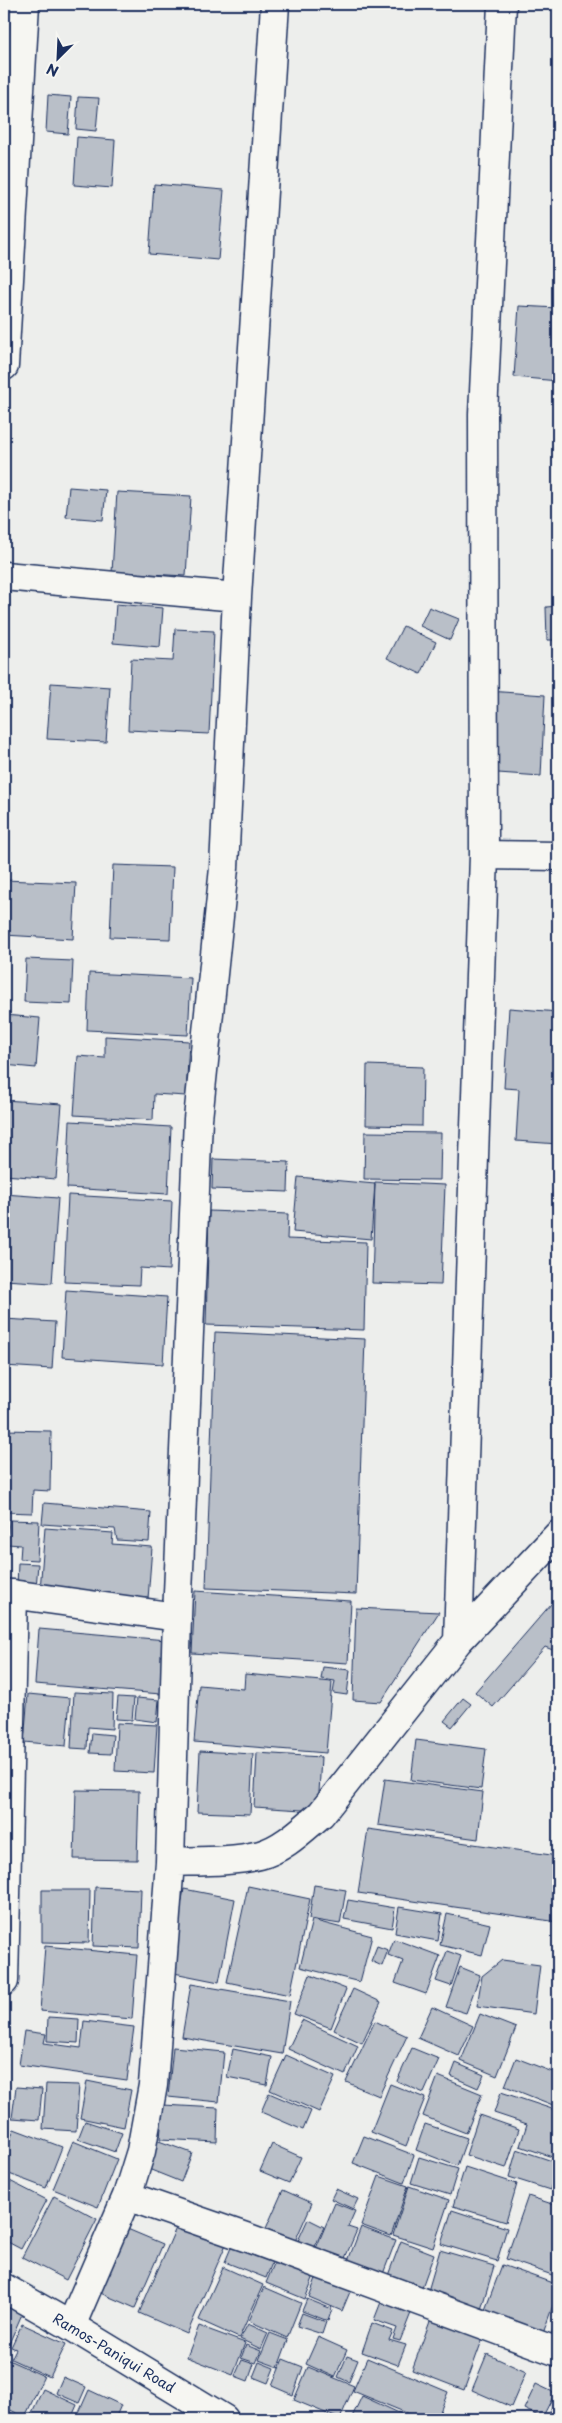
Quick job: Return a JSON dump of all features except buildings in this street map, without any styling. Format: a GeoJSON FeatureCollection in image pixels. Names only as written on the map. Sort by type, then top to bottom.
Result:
{"type":"FeatureCollection","features":[{"type":"Feature","properties":{"kind":"street"},"geometry":{"type":"LineString","coordinates":[[4,366],[26,4]]}},
{"type":"Feature","properties":{"kind":"street"},"geometry":{"type":"LineString","coordinates":[[71,2326],[127,2196],[141,2151],[153,2085],[170,1862],[177,1618],[198,1120],[224,868],[236,597],[275,4]]}},
{"type":"Feature","properties":{"kind":"street"},"geometry":{"type":"LineString","coordinates":[[458,1641],[484,855],[483,414],[502,4]]}},
{"type":"Feature","properties":{"kind":"street"},"geometry":{"type":"LineString","coordinates":[[4,576],[236,597]]}},
{"type":"Feature","properties":{"kind":"street"},"geometry":{"type":"LineString","coordinates":[[484,855],[558,856]]}},
{"type":"Feature","properties":{"kind":"street"},"geometry":{"type":"LineString","coordinates":[[170,1862],[218,1860],[261,1855],[294,1838],[321,1814],[458,1641],[558,1534]]}},
{"type":"Feature","properties":{"kind":"street"},"geometry":{"type":"LineString","coordinates":[[4,1981],[8,1593],[177,1618]]}},
{"type":"Feature","properties":{"kind":"street"},"geometry":{"type":"LineString","coordinates":[[127,2196],[251,2238],[558,2352]]}},
{"type":"Feature","properties":{"kind":"street","name":"Ramos-Paniqui Road"},"geometry":{"type":"LineString","coordinates":[[4,2288],[71,2326],[224,2419]]}}]}
